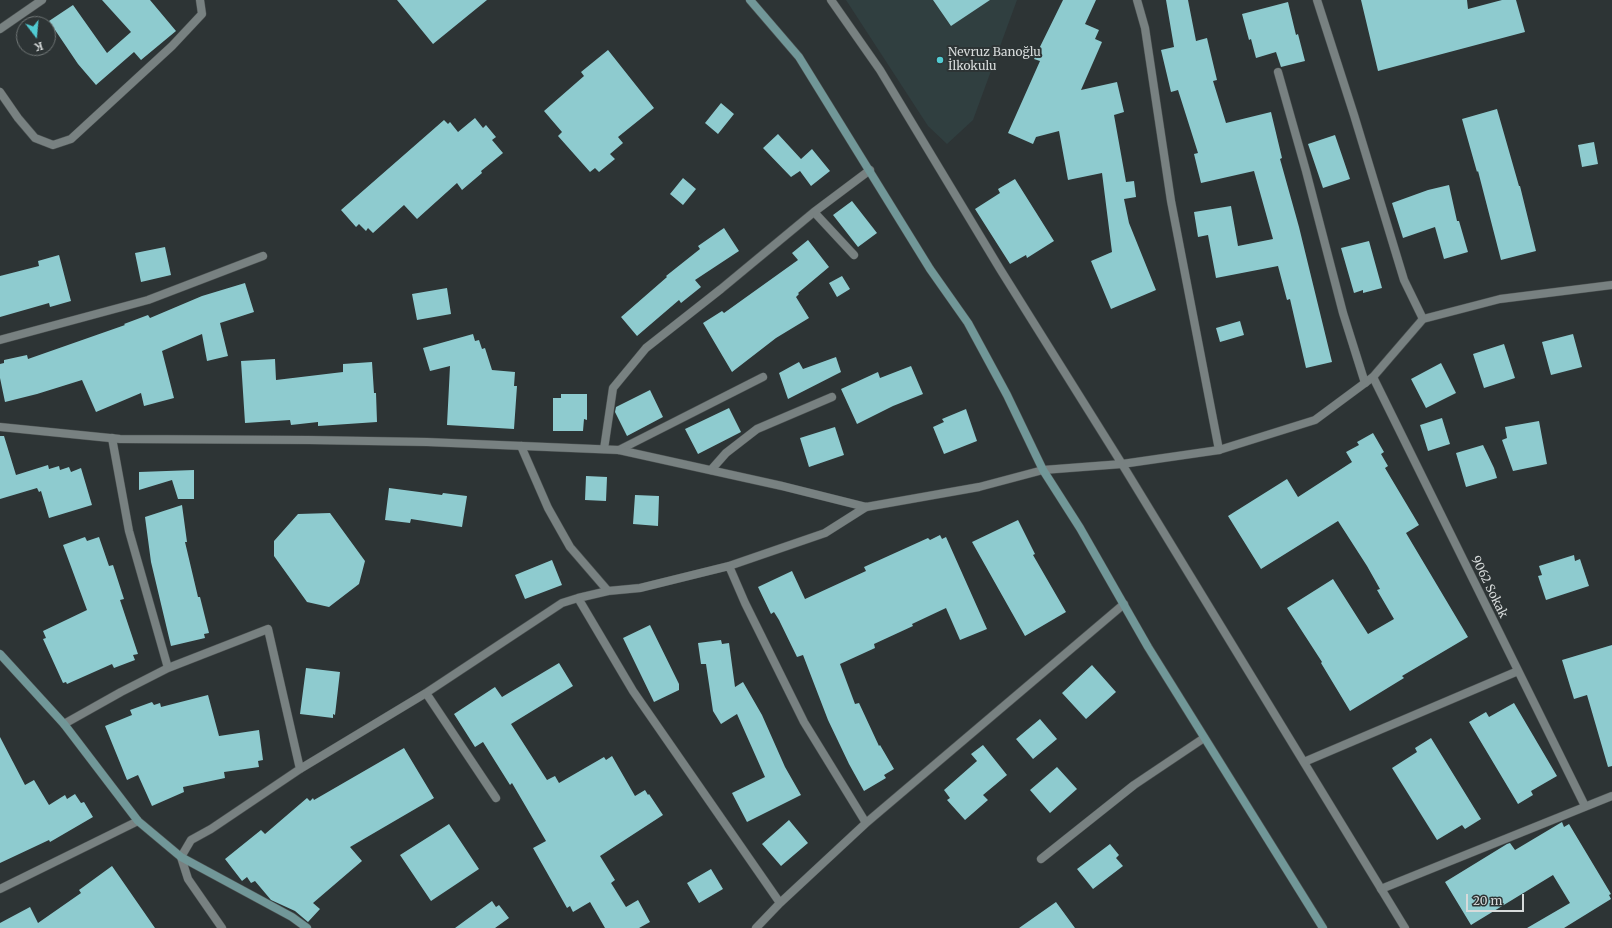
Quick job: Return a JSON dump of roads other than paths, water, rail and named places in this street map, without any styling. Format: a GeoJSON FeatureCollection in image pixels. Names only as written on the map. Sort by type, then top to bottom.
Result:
{"type":"FeatureCollection","features":[{"type":"Feature","properties":{"kind":"main road"},"geometry":{"type":"LineString","coordinates":[[750,0],[799,56],[930,269],[968,323],[1007,395],[1043,470],[1080,528],[1148,647],[1323,928]]}},
{"type":"Feature","properties":{"kind":"main road"},"geometry":{"type":"LineString","coordinates":[[0,654],[64,724],[138,821],[182,857],[292,917],[307,928]]}},
{"type":"Feature","properties":{"kind":"street"},"geometry":{"type":"LineString","coordinates":[[0,29],[42,0]]}},
{"type":"Feature","properties":{"kind":"street"},"geometry":{"type":"LineString","coordinates":[[0,92],[18,118],[35,138],[53,145],[71,139],[172,46],[202,14],[200,0]]}},
{"type":"Feature","properties":{"kind":"street"},"geometry":{"type":"LineString","coordinates":[[831,0],[880,70],[1000,269],[1122,464],[1405,928]]}},
{"type":"Feature","properties":{"kind":"street"},"geometry":{"type":"LineString","coordinates":[[1137,0],[1146,28],[1171,201],[1219,450]]}},
{"type":"Feature","properties":{"kind":"street"},"geometry":{"type":"LineString","coordinates":[[1316,0],[1354,115],[1404,280],[1423,319]]}},
{"type":"Feature","properties":{"kind":"street"},"geometry":{"type":"LineString","coordinates":[[1278,72],[1306,171],[1343,313],[1365,383]]}},
{"type":"Feature","properties":{"kind":"street"},"geometry":{"type":"LineString","coordinates":[[604,449],[613,388],[646,348],[722,289],[814,212],[870,170]]}},
{"type":"Feature","properties":{"kind":"street"},"geometry":{"type":"LineString","coordinates":[[814,212],[854,254]]}},
{"type":"Feature","properties":{"kind":"street"},"geometry":{"type":"LineString","coordinates":[[0,340],[148,300],[263,256]]}},
{"type":"Feature","properties":{"kind":"street"},"geometry":{"type":"LineString","coordinates":[[222,928],[188,879],[182,857],[191,840],[211,829],[300,769],[426,693],[562,603],[608,591],[640,588],[729,566],[825,533],[866,507],[979,487],[1043,470],[1122,464],[1219,450],[1315,420],[1373,378],[1423,319],[1500,299],[1612,285]]}},
{"type":"Feature","properties":{"kind":"street"},"geometry":{"type":"LineString","coordinates":[[619,450],[764,377]]}},
{"type":"Feature","properties":{"kind":"street","name":"9062 Sokak"},"geometry":{"type":"LineString","coordinates":[[1373,378],[1585,806]]}},
{"type":"Feature","properties":{"kind":"street"},"geometry":{"type":"LineString","coordinates":[[711,470],[726,453],[757,429],[832,397]]}},
{"type":"Feature","properties":{"kind":"street"},"geometry":{"type":"LineString","coordinates":[[0,427],[112,438],[309,440],[619,450],[866,507]]}},
{"type":"Feature","properties":{"kind":"street"},"geometry":{"type":"LineString","coordinates":[[112,438],[129,531],[168,668]]}},
{"type":"Feature","properties":{"kind":"street"},"geometry":{"type":"LineString","coordinates":[[520,446],[548,508],[570,546],[608,591]]}},
{"type":"Feature","properties":{"kind":"street"},"geometry":{"type":"LineString","coordinates":[[729,566],[745,603],[804,722],[866,823]]}},
{"type":"Feature","properties":{"kind":"street"},"geometry":{"type":"LineString","coordinates":[[578,598],[633,691],[780,903]]}},
{"type":"Feature","properties":{"kind":"street"},"geometry":{"type":"LineString","coordinates":[[756,928],[780,903],[866,823],[1124,604]]}},
{"type":"Feature","properties":{"kind":"street"},"geometry":{"type":"LineString","coordinates":[[64,724],[168,668],[268,629],[300,769]]}},
{"type":"Feature","properties":{"kind":"street"},"geometry":{"type":"LineString","coordinates":[[1304,762],[1518,672]]}},
{"type":"Feature","properties":{"kind":"street"},"geometry":{"type":"LineString","coordinates":[[426,693],[496,798]]}},
{"type":"Feature","properties":{"kind":"street"},"geometry":{"type":"LineString","coordinates":[[1041,859],[1134,785],[1204,738]]}},
{"type":"Feature","properties":{"kind":"street"},"geometry":{"type":"LineString","coordinates":[[1381,888],[1612,796]]}},
{"type":"Feature","properties":{"kind":"street"},"geometry":{"type":"LineString","coordinates":[[0,889],[138,821]]}},
{"type":"Feature","properties":{"kind":"place","name":"Nevruz Banoğlu İlkokulu"},"geometry":{"type":"Point","coordinates":[940,60]}}]}
